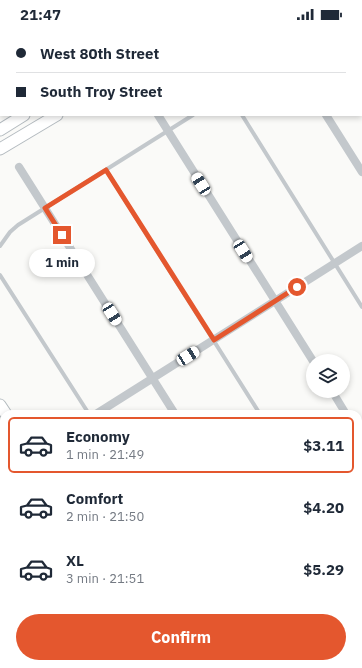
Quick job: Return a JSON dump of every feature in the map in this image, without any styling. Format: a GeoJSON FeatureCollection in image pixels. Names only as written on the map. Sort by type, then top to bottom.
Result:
{"type":"FeatureCollection","features":[{"type":"Feature","properties":{"kind":"main road"},"geometry":{"type":"LineString","coordinates":[[0,130],[22,116]]}},
{"type":"Feature","properties":{"kind":"main road"},"geometry":{"type":"LineString","coordinates":[[0,149],[55,116]]}},
{"type":"Feature","properties":{"kind":"street"},"geometry":{"type":"LineString","coordinates":[[159,116],[309,354]]}},
{"type":"Feature","properties":{"kind":"street"},"geometry":{"type":"LineString","coordinates":[[327,116],[362,172]]}},
{"type":"Feature","properties":{"kind":"street"},"geometry":{"type":"LineString","coordinates":[[19,167],[173,410]]}},
{"type":"Feature","properties":{"kind":"street"},"geometry":{"type":"LineString","coordinates":[[102,410],[362,246]]}},
{"type":"Feature","properties":{"kind":"street"},"geometry":{"type":"LineString","coordinates":[[336,398],[344,410]]}},
{"type":"Feature","properties":{"kind":"lane"},"geometry":{"type":"LineString","coordinates":[[0,246],[10,232],[18,225],[191,116]]}},
{"type":"Feature","properties":{"kind":"lane"},"geometry":{"type":"LineString","coordinates":[[243,116],[362,307]]}},
{"type":"Feature","properties":{"kind":"lane"},"geometry":{"type":"LineString","coordinates":[[106,170],[258,410]]}},
{"type":"Feature","properties":{"kind":"lane"},"geometry":{"type":"LineString","coordinates":[[0,275],[86,410]]}},
{"type":"Feature","properties":{"kind":"route"},"geometry":{"type":"LineString","coordinates":[[62,235],[45,208],[106,170],[214,340],[297,287]]}}]}
